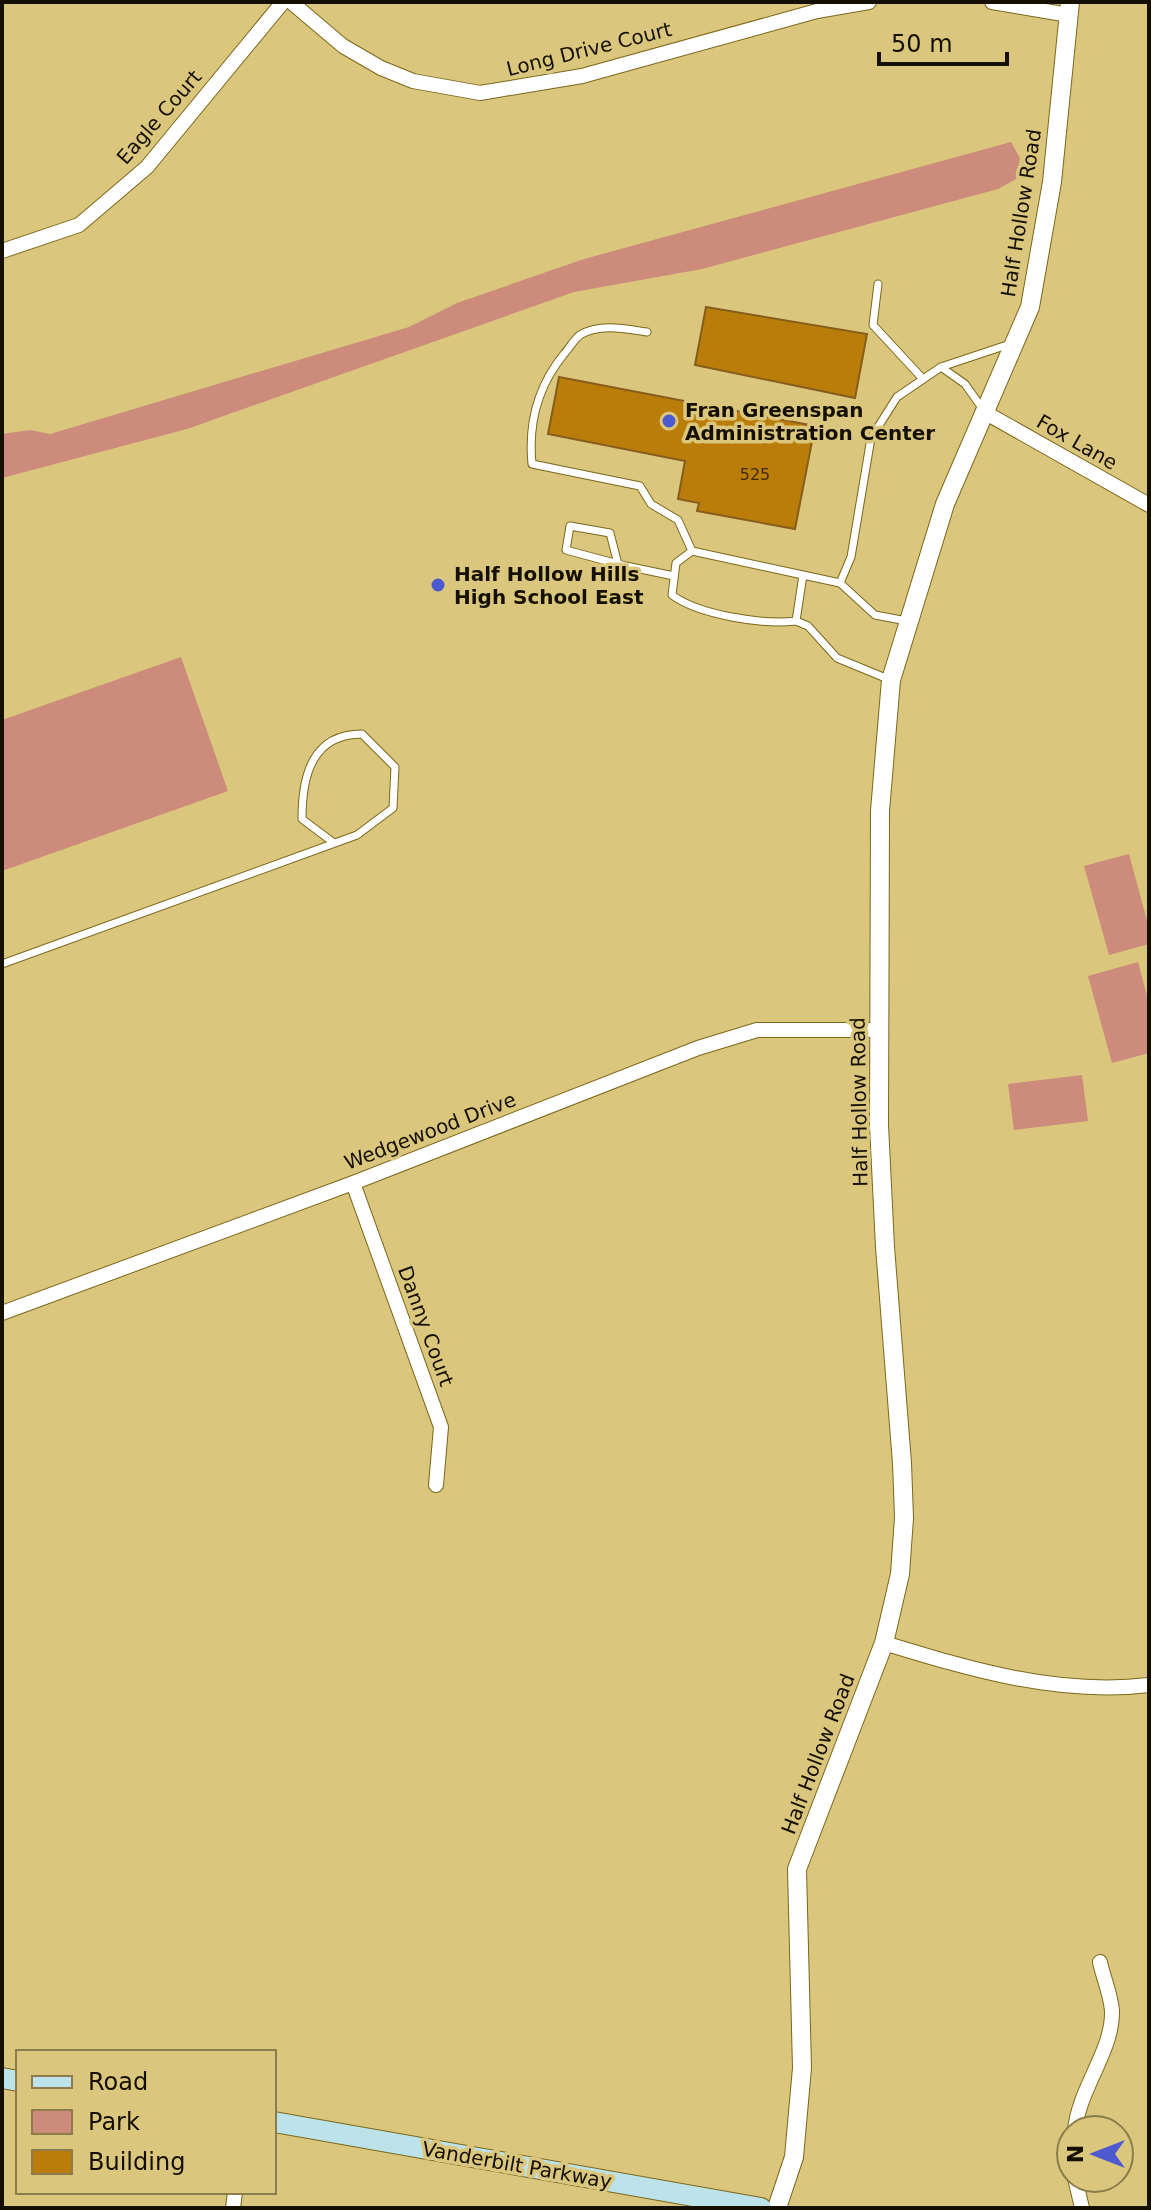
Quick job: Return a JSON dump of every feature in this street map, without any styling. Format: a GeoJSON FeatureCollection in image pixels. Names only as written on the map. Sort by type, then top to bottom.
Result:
{"type":"FeatureCollection","features":[{"type":"Feature","properties":{"kind":"main road","name":"Vanderbilt Parkway"},"geometry":{"type":"LineString","coordinates":[[276,2122],[761,2208]]}},
{"type":"Feature","properties":{"kind":"street","name":"Eagle Court"},"geometry":{"type":"LineString","coordinates":[[2,251],[79,225],[147,167],[283,2]]}},
{"type":"Feature","properties":{"kind":"street","name":"Long Drive Court"},"geometry":{"type":"LineString","coordinates":[[291,2],[343,46],[381,68],[413,81],[480,93],[582,76],[817,11],[869,2]]}},
{"type":"Feature","properties":{"kind":"street"},"geometry":{"type":"LineString","coordinates":[[992,2],[1069,8]]}},
{"type":"Feature","properties":{"kind":"street","name":"Half Hollow Road"},"geometry":{"type":"LineString","coordinates":[[777,2208],[794,2157],[802,2068],[797,1869],[884,1643],[900,1574],[904,1518],[885,1247],[879,1030],[880,811],[891,680],[945,504],[1030,307],[1052,182],[1069,8]]}},
{"type":"Feature","properties":{"kind":"street","name":"Fox Lane"},"geometry":{"type":"LineString","coordinates":[[986,413],[1149,505]]}},
{"type":"Feature","properties":{"kind":"street","name":"Wedgewood Drive"},"geometry":{"type":"LineString","coordinates":[[2,1313],[353,1183],[698,1048],[757,1030],[879,1030]]}},
{"type":"Feature","properties":{"kind":"street","name":"Danny Court"},"geometry":{"type":"LineString","coordinates":[[353,1183],[441,1427],[436,1485]]}},
{"type":"Feature","properties":{"kind":"street"},"geometry":{"type":"LineString","coordinates":[[884,1643],[1019,1679],[1086,1689],[1149,1685]]}},
{"type":"Feature","properties":{"kind":"street"},"geometry":{"type":"LineString","coordinates":[[1079,2114],[1086,2083],[1103,2050],[1112,2011],[1100,1962]]}},
{"type":"Feature","properties":{"kind":"lane"},"geometry":{"type":"LineString","coordinates":[[878,284],[873,325],[923,379]]}},
{"type":"Feature","properties":{"kind":"lane"},"geometry":{"type":"LineString","coordinates":[[647,332],[606,327],[579,335],[551,370],[535,405],[530,440],[532,464],[640,486],[651,504],[678,520],[692,551]]}},
{"type":"Feature","properties":{"kind":"lane"},"geometry":{"type":"LineString","coordinates":[[840,583],[851,557],[871,438],[897,397],[941,367],[1015,342]]}},
{"type":"Feature","properties":{"kind":"lane"},"geometry":{"type":"LineString","coordinates":[[941,367],[965,384],[986,413]]}},
{"type":"Feature","properties":{"kind":"lane"},"geometry":{"type":"LineString","coordinates":[[618,564],[610,533],[570,526],[566,550],[618,564],[674,576]]}},
{"type":"Feature","properties":{"kind":"lane"},"geometry":{"type":"LineString","coordinates":[[891,680],[837,658],[808,626],[796,621],[773,623],[685,605],[672,595],[676,563],[692,551],[840,583],[875,615],[909,621]]}},
{"type":"Feature","properties":{"kind":"lane"},"geometry":{"type":"LineString","coordinates":[[796,621],[803,575]]}},
{"type":"Feature","properties":{"kind":"lane"},"geometry":{"type":"LineString","coordinates":[[2,964],[357,835],[393,808],[395,767],[362,734],[342,734],[313,756],[302,797],[302,819],[334,843]]}},
{"type":"Feature","properties":{"kind":"green space"},"geometry":{"type":"Polygon","coordinates":[[[1011,142],[1020,158],[1016,179],[998,189],[702,269],[574,292],[187,429],[2,478],[2,434],[30,430],[50,434],[409,327],[457,303],[584,259],[1011,142]]]}},
{"type":"Feature","properties":{"kind":"green space"},"geometry":{"type":"Polygon","coordinates":[[[181,657],[228,791],[2,871],[2,720],[181,657]]]}},
{"type":"Feature","properties":{"kind":"green space"},"geometry":{"type":"Polygon","coordinates":[[[1129,854],[1149,928],[1149,944],[1109,955],[1084,866],[1129,854]]]}},
{"type":"Feature","properties":{"kind":"green space"},"geometry":{"type":"Polygon","coordinates":[[[1138,962],[1149,1003],[1149,1053],[1112,1063],[1088,976],[1138,962]]]}},
{"type":"Feature","properties":{"kind":"green space"},"geometry":{"type":"Polygon","coordinates":[[[1082,1075],[1088,1121],[1014,1130],[1008,1084],[1082,1075]]]}},
{"type":"Feature","properties":{"kind":"building"},"geometry":{"type":"Polygon","coordinates":[[[706,307],[867,334],[855,398],[695,365],[706,307]]]}},
{"type":"Feature","properties":{"kind":"building","name":"Fran Greenspan Administration Center"},"geometry":{"type":"Polygon","coordinates":[[[559,377],[815,426],[795,529],[697,511],[699,503],[678,499],[685,461],[548,434],[559,377]]]}},
{"type":"Feature","properties":{"kind":"place","name":"Fran Greenspan Administration Center"},"geometry":{"type":"Point","coordinates":[669,421]}},
{"type":"Feature","properties":{"kind":"place","name":"Half Hollow Hills High School East"},"geometry":{"type":"Point","coordinates":[438,585]}}]}
